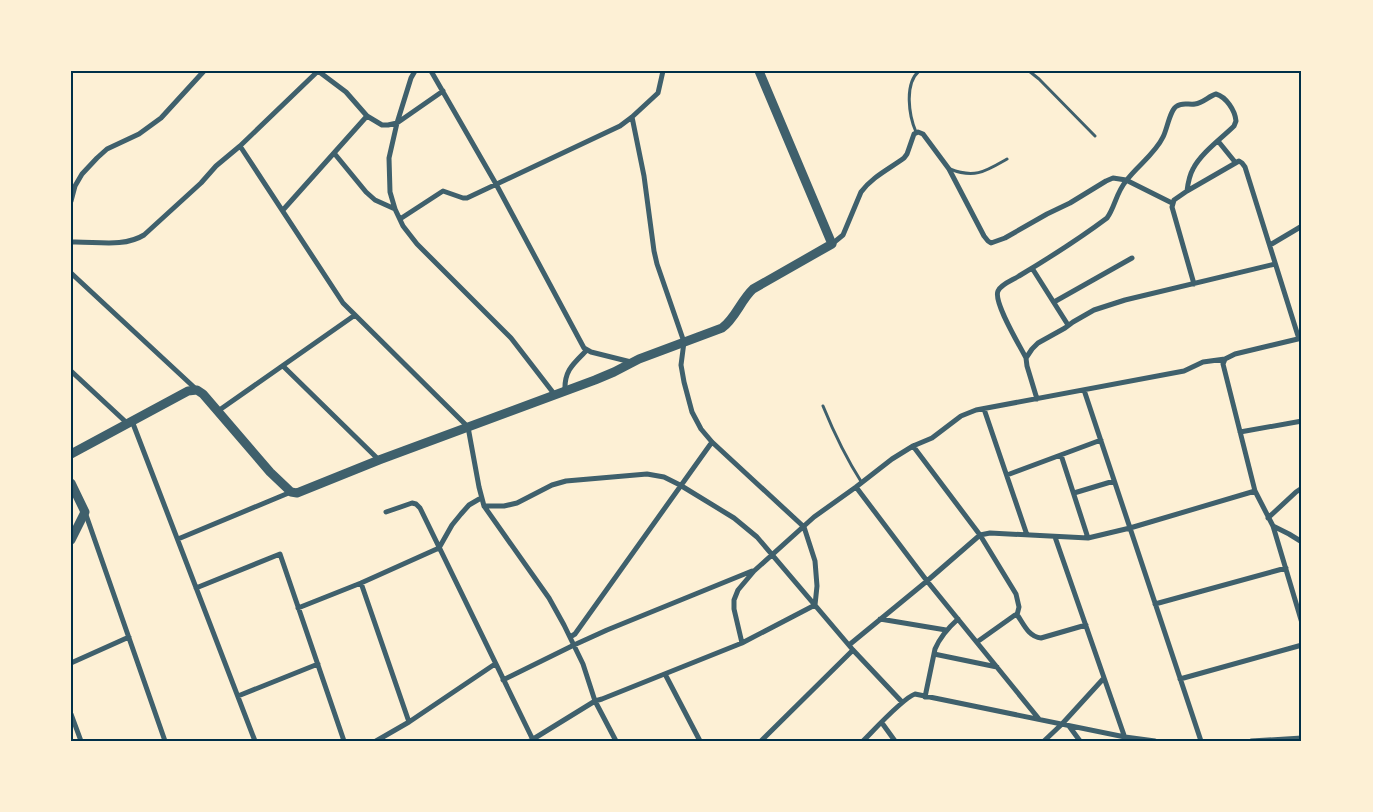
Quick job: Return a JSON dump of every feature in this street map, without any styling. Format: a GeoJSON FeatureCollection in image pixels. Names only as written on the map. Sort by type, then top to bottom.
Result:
{"type":"FeatureCollection","features":[{"type":"Feature","properties":{"kind":"street"},"geometry":{"type":"LineString","coordinates":[[71,201],[75,186],[82,174],[97,158],[107,149],[139,134],[161,118],[204,71]]}},
{"type":"Feature","properties":{"kind":"street"},"geometry":{"type":"LineString","coordinates":[[71,242],[131,242],[144,235],[318,71],[346,92],[366,116],[388,125],[397,123],[443,91]]}},
{"type":"Feature","properties":{"kind":"street"},"geometry":{"type":"LineString","coordinates":[[415,71],[397,123],[389,158],[390,192],[395,209],[400,220],[417,244],[511,338],[555,395]]}},
{"type":"Feature","properties":{"kind":"street"},"geometry":{"type":"LineString","coordinates":[[432,71],[496,184],[584,348],[631,362]]}},
{"type":"Feature","properties":{"kind":"street"},"geometry":{"type":"LineString","coordinates":[[400,220],[443,191],[467,198],[620,126],[658,93],[663,71]]}},
{"type":"Feature","properties":{"kind":"street"},"geometry":{"type":"LineString","coordinates":[[759,71],[832,244]]}},
{"type":"Feature","properties":{"kind":"street"},"geometry":{"type":"LineString","coordinates":[[1037,399],[1026,358],[1001,310],[997,298],[998,292],[1002,286],[1106,218],[1111,212],[1118,192],[1126,180],[1158,145],[1176,106],[1180,104],[1196,104],[1216,94],[1221,96],[1232,109],[1236,121],[1234,126],[1193,168],[1188,181],[1187,191]]}},
{"type":"Feature","properties":{"kind":"street"},"geometry":{"type":"LineString","coordinates":[[283,210],[366,116]]}},
{"type":"Feature","properties":{"kind":"street"},"geometry":{"type":"LineString","coordinates":[[632,117],[644,176],[657,264],[684,342],[681,366],[692,412],[712,442],[804,527],[815,561],[817,586],[815,605]]}},
{"type":"Feature","properties":{"kind":"street"},"geometry":{"type":"LineString","coordinates":[[178,539],[291,492],[297,493],[379,460],[604,376],[631,362],[726,325],[753,289],[832,244],[843,235],[861,192],[871,180],[904,158],[916,132],[923,134],[949,169],[984,236],[991,243],[1005,238],[1047,214],[1062,208],[1113,178],[1126,180],[1172,203]]}},
{"type":"Feature","properties":{"kind":"street"},"geometry":{"type":"LineString","coordinates":[[1218,141],[1236,162]]}},
{"type":"Feature","properties":{"kind":"street"},"geometry":{"type":"LineString","coordinates":[[240,146],[344,303],[468,427],[484,506],[549,598],[583,664],[595,701],[616,741]]}},
{"type":"Feature","properties":{"kind":"street"},"geometry":{"type":"LineString","coordinates":[[334,153],[370,197],[395,209]]}},
{"type":"Feature","properties":{"kind":"street"},"geometry":{"type":"LineString","coordinates":[[742,643],[734,600],[738,590],[754,571],[814,517],[892,459],[912,446],[932,438],[961,416],[976,410],[1184,371],[1203,362],[1225,359],[1235,354],[1300,338],[1245,167],[1239,161],[1187,191],[1172,203],[1194,284]]}},
{"type":"Feature","properties":{"kind":"street"},"geometry":{"type":"LineString","coordinates":[[1270,246],[1302,226]]}},
{"type":"Feature","properties":{"kind":"street"},"geometry":{"type":"LineString","coordinates":[[1054,302],[1132,258]]}},
{"type":"Feature","properties":{"kind":"street"},"geometry":{"type":"LineString","coordinates":[[1026,358],[1038,343],[1094,310],[1125,300],[1275,264]]}},
{"type":"Feature","properties":{"kind":"street"},"geometry":{"type":"LineString","coordinates":[[1032,268],[1068,325]]}},
{"type":"Feature","properties":{"kind":"street"},"geometry":{"type":"LineString","coordinates":[[71,274],[203,394],[270,472],[291,492]]}},
{"type":"Feature","properties":{"kind":"street"},"geometry":{"type":"LineString","coordinates":[[218,412],[355,315]]}},
{"type":"Feature","properties":{"kind":"street"},"geometry":{"type":"LineString","coordinates":[[565,391],[564,382],[567,373],[586,350]]}},
{"type":"Feature","properties":{"kind":"street"},"geometry":{"type":"LineString","coordinates":[[1225,359],[1223,364],[1255,491],[1273,526],[1302,623]]}},
{"type":"Feature","properties":{"kind":"street"},"geometry":{"type":"LineString","coordinates":[[283,366],[379,460]]}},
{"type":"Feature","properties":{"kind":"street"},"geometry":{"type":"LineString","coordinates":[[71,371],[130,422],[178,539],[255,741]]}},
{"type":"Feature","properties":{"kind":"street"},"geometry":{"type":"LineString","coordinates":[[71,454],[188,391],[197,390]]}},
{"type":"Feature","properties":{"kind":"street"},"geometry":{"type":"LineString","coordinates":[[1084,390],[1200,741]]}},
{"type":"Feature","properties":{"kind":"street"},"geometry":{"type":"LineString","coordinates":[[984,409],[1028,535]]}},
{"type":"Feature","properties":{"kind":"street"},"geometry":{"type":"LineString","coordinates":[[1240,432],[1302,421]]}},
{"type":"Feature","properties":{"kind":"street"},"geometry":{"type":"LineString","coordinates":[[1007,475],[1101,440]]}},
{"type":"Feature","properties":{"kind":"street"},"geometry":{"type":"LineString","coordinates":[[570,638],[576,634],[712,442]]}},
{"type":"Feature","properties":{"kind":"street"},"geometry":{"type":"LineString","coordinates":[[912,446],[980,535],[1016,594],[1019,607],[1017,615]]}},
{"type":"Feature","properties":{"kind":"street"},"geometry":{"type":"LineString","coordinates":[[1061,455],[1088,538]]}},
{"type":"Feature","properties":{"kind":"street"},"geometry":{"type":"LineString","coordinates":[[484,506],[504,506],[517,503],[552,485],[566,481],[647,474],[664,477],[734,518],[757,536],[853,650],[902,702]]}},
{"type":"Feature","properties":{"kind":"street"},"geometry":{"type":"LineString","coordinates":[[1074,493],[1114,481]]}},
{"type":"Feature","properties":{"kind":"street"},"geometry":{"type":"LineString","coordinates":[[71,483],[85,512],[165,741]]}},
{"type":"Feature","properties":{"kind":"street"},"geometry":{"type":"LineString","coordinates":[[856,487],[927,581],[1039,719]]}},
{"type":"Feature","properties":{"kind":"street"},"geometry":{"type":"LineString","coordinates":[[1268,518],[1302,488]]}},
{"type":"Feature","properties":{"kind":"street"},"geometry":{"type":"LineString","coordinates":[[849,645],[980,535],[990,533],[1088,538],[1130,528],[1255,491]]}},
{"type":"Feature","properties":{"kind":"street"},"geometry":{"type":"LineString","coordinates":[[298,608],[361,583],[439,548],[452,525],[461,514],[481,498]]}},
{"type":"Feature","properties":{"kind":"street"},"geometry":{"type":"LineString","coordinates":[[386,512],[412,503],[420,508],[532,740],[595,701],[742,643],[815,605]]}},
{"type":"Feature","properties":{"kind":"street"},"geometry":{"type":"LineString","coordinates":[[71,540],[85,512]]}},
{"type":"Feature","properties":{"kind":"street"},"geometry":{"type":"LineString","coordinates":[[1273,526],[1302,542]]}},
{"type":"Feature","properties":{"kind":"street"},"geometry":{"type":"LineString","coordinates":[[1055,537],[1125,739]]}},
{"type":"Feature","properties":{"kind":"street"},"geometry":{"type":"LineString","coordinates":[[196,588],[280,554],[344,741]]}},
{"type":"Feature","properties":{"kind":"street"},"geometry":{"type":"LineString","coordinates":[[1155,604],[1286,568]]}},
{"type":"Feature","properties":{"kind":"street"},"geometry":{"type":"LineString","coordinates":[[503,680],[607,630],[754,571]]}},
{"type":"Feature","properties":{"kind":"street"},"geometry":{"type":"LineString","coordinates":[[361,583],[408,722]]}},
{"type":"Feature","properties":{"kind":"street"},"geometry":{"type":"LineString","coordinates":[[1017,615],[1031,634],[1037,638],[1086,624]]}},
{"type":"Feature","properties":{"kind":"street"},"geometry":{"type":"LineString","coordinates":[[977,642],[1017,615]]}},
{"type":"Feature","properties":{"kind":"street"},"geometry":{"type":"LineString","coordinates":[[880,619],[946,630]]}},
{"type":"Feature","properties":{"kind":"street"},"geometry":{"type":"LineString","coordinates":[[925,696],[938,644],[946,630],[958,619]]}},
{"type":"Feature","properties":{"kind":"street"},"geometry":{"type":"LineString","coordinates":[[71,663],[129,637]]}},
{"type":"Feature","properties":{"kind":"street"},"geometry":{"type":"LineString","coordinates":[[1180,680],[1302,645]]}},
{"type":"Feature","properties":{"kind":"street"},"geometry":{"type":"LineString","coordinates":[[760,741],[853,650]]}},
{"type":"Feature","properties":{"kind":"street"},"geometry":{"type":"LineString","coordinates":[[934,654],[997,667]]}},
{"type":"Feature","properties":{"kind":"street"},"geometry":{"type":"LineString","coordinates":[[238,696],[318,664]]}},
{"type":"Feature","properties":{"kind":"street"},"geometry":{"type":"LineString","coordinates":[[376,741],[495,664]]}},
{"type":"Feature","properties":{"kind":"street"},"geometry":{"type":"LineString","coordinates":[[665,674],[700,741]]}},
{"type":"Feature","properties":{"kind":"street"},"geometry":{"type":"LineString","coordinates":[[1044,741],[1104,678]]}},
{"type":"Feature","properties":{"kind":"street"},"geometry":{"type":"LineString","coordinates":[[863,741],[902,702],[914,694],[1039,719],[1125,739],[1155,741]]}},
{"type":"Feature","properties":{"kind":"street"},"geometry":{"type":"LineString","coordinates":[[71,714],[81,741]]}},
{"type":"Feature","properties":{"kind":"street"},"geometry":{"type":"LineString","coordinates":[[882,723],[895,741]]}},
{"type":"Feature","properties":{"kind":"street"},"geometry":{"type":"LineString","coordinates":[[1069,726],[1080,741]]}},
{"type":"Feature","properties":{"kind":"street"},"geometry":{"type":"LineString","coordinates":[[1251,741],[1302,738]]}},
{"type":"Feature","properties":{"kind":"lane"},"geometry":{"type":"LineString","coordinates":[[916,132],[911,117],[909,100],[912,79],[918,71]]}},
{"type":"Feature","properties":{"kind":"lane"},"geometry":{"type":"LineString","coordinates":[[1029,71],[1040,79],[1095,136]]}},
{"type":"Feature","properties":{"kind":"lane"},"geometry":{"type":"LineString","coordinates":[[949,169],[961,174],[980,173],[1007,159]]}},
{"type":"Feature","properties":{"kind":"lane"},"geometry":{"type":"LineString","coordinates":[[823,406],[848,462],[862,483]]}}]}
